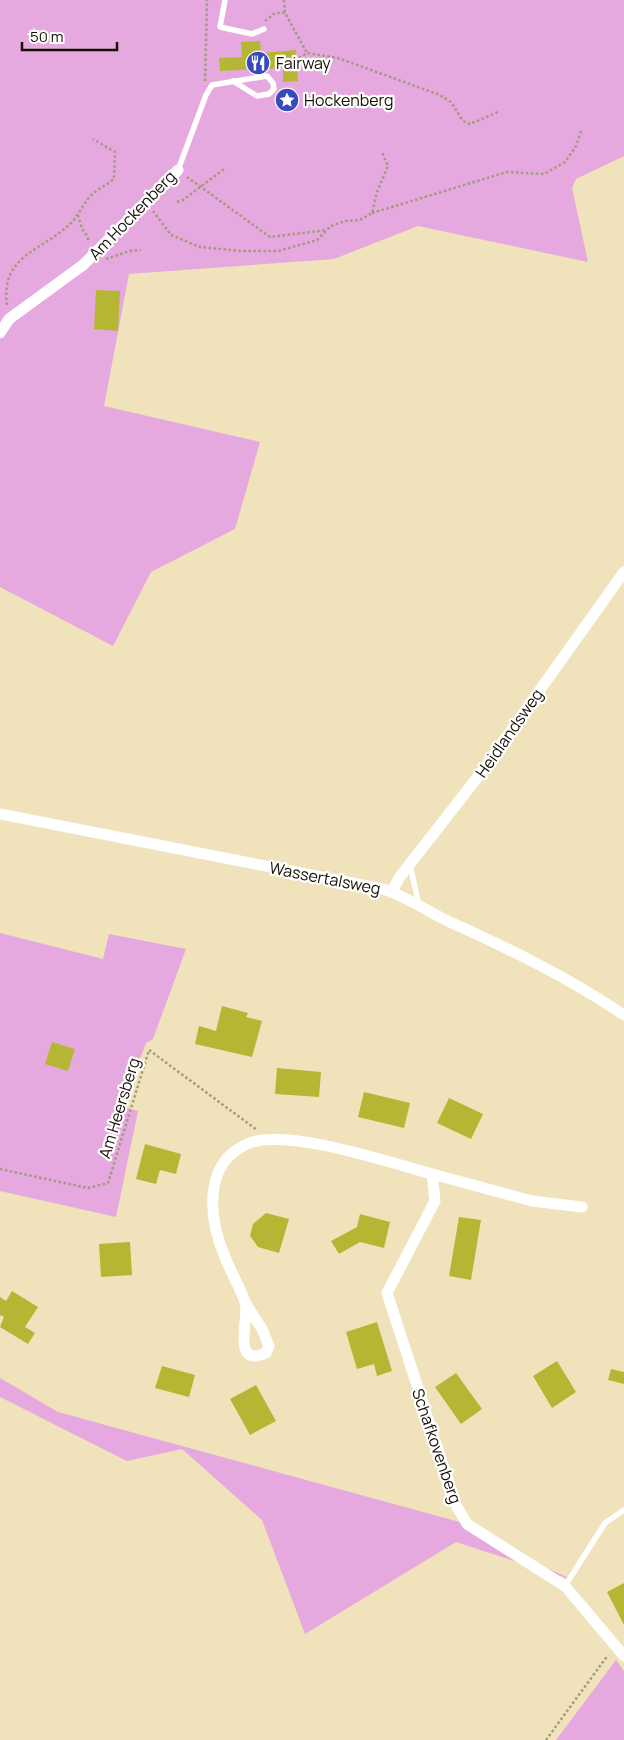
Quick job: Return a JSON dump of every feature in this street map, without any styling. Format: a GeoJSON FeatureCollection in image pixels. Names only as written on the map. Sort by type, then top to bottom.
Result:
{"type":"FeatureCollection","features":[{"type":"Feature","properties":{"kind":"street","name":"Am Hockenberg"},"geometry":{"type":"LineString","coordinates":[[0,332],[9,319],[91,258],[178,170]]}},
{"type":"Feature","properties":{"kind":"street","name":"Heidlandsweg"},"geometry":{"type":"LineString","coordinates":[[392,892],[399,878],[480,774],[624,572]]}},
{"type":"Feature","properties":{"kind":"street","name":"Wassertalsweg"},"geometry":{"type":"LineString","coordinates":[[0,814],[392,892],[552,970],[624,1015]]}},
{"type":"Feature","properties":{"kind":"street"},"geometry":{"type":"LineString","coordinates":[[246,1304],[217,1237],[212,1196],[217,1174],[228,1157],[247,1144],[277,1139],[329,1147],[532,1200],[582,1207]]}},
{"type":"Feature","properties":{"kind":"street","name":"Schafkovenberg"},"geometry":{"type":"LineString","coordinates":[[432,1174],[435,1201],[387,1293],[444,1475],[456,1505],[467,1524],[565,1586],[616,1644],[624,1656]]}},
{"type":"Feature","properties":{"kind":"lane"},"geometry":{"type":"LineString","coordinates":[[225,0],[220,28],[252,34],[264,29]]}},
{"type":"Feature","properties":{"kind":"lane"},"geometry":{"type":"LineString","coordinates":[[206,95],[212,85],[234,81],[267,76],[273,83],[274,89],[269,94],[256,96],[234,81]]}},
{"type":"Feature","properties":{"kind":"lane","name":"Am Hockenberg"},"geometry":{"type":"LineString","coordinates":[[178,170],[206,95]]}},
{"type":"Feature","properties":{"kind":"lane"},"geometry":{"type":"LineString","coordinates":[[410,865],[419,905]]}},
{"type":"Feature","properties":{"kind":"lane"},"geometry":{"type":"LineString","coordinates":[[565,1586],[605,1523],[624,1510]]}},
{"type":"Feature","properties":{"kind":"path"},"geometry":{"type":"LineString","coordinates":[[206,95],[204,48],[207,0]]}},
{"type":"Feature","properties":{"kind":"path"},"geometry":{"type":"LineString","coordinates":[[284,0],[285,13],[307,53]]}},
{"type":"Feature","properties":{"kind":"path"},"geometry":{"type":"LineString","coordinates":[[264,29],[265,21],[274,12],[285,13]]}},
{"type":"Feature","properties":{"kind":"path"},"geometry":{"type":"LineString","coordinates":[[298,58],[307,53],[318,53],[354,63],[440,95],[450,102],[463,121],[470,124],[498,112]]}},
{"type":"Feature","properties":{"kind":"path"},"geometry":{"type":"LineString","coordinates":[[146,202],[171,236],[200,247],[240,251],[278,251],[317,240],[331,226],[346,221],[360,220],[372,213],[507,172],[544,174],[565,162],[576,146],[580,131]]}},
{"type":"Feature","properties":{"kind":"path"},"geometry":{"type":"LineString","coordinates":[[9,319],[5,292],[12,270],[26,254],[59,233],[78,215],[94,192],[114,179],[116,171],[115,152],[93,139]]}},
{"type":"Feature","properties":{"kind":"path"},"geometry":{"type":"LineString","coordinates":[[372,213],[376,192],[388,166],[382,152]]}},
{"type":"Feature","properties":{"kind":"path"},"geometry":{"type":"LineString","coordinates":[[177,202],[183,200],[224,169]]}},
{"type":"Feature","properties":{"kind":"path"},"geometry":{"type":"LineString","coordinates":[[178,170],[270,237],[328,230]]}},
{"type":"Feature","properties":{"kind":"path"},"geometry":{"type":"LineString","coordinates":[[78,215],[82,229],[88,237],[82,266]]}},
{"type":"Feature","properties":{"kind":"path"},"geometry":{"type":"LineString","coordinates":[[91,258],[100,261],[130,251],[141,250]]}},
{"type":"Feature","properties":{"kind":"path","name":"Am Heersberg"},"geometry":{"type":"LineString","coordinates":[[0,1169],[88,1188],[108,1182],[149,1050],[270,1140]]}},
{"type":"Feature","properties":{"kind":"path"},"geometry":{"type":"LineString","coordinates":[[546,1740],[616,1644]]}},
{"type":"Feature","properties":{"kind":"shaded area"},"geometry":{"type":"Polygon","coordinates":[[[0,0],[624,0],[624,156],[576,179],[572,188],[588,262],[418,226],[334,259],[129,274],[104,406],[260,442],[235,529],[151,572],[113,646],[0,587],[0,0]]]}},
{"type":"Feature","properties":{"kind":"shaded area"},"geometry":{"type":"Polygon","coordinates":[[[0,933],[103,959],[109,934],[186,949],[153,1039],[146,1043],[122,1106],[138,1111],[116,1217],[0,1191],[0,933]]]}},
{"type":"Feature","properties":{"kind":"shaded area"},"geometry":{"type":"Polygon","coordinates":[[[0,1378],[58,1412],[467,1524],[517,1555],[576,1581],[456,1542],[305,1634],[262,1520],[182,1449],[127,1461],[0,1397],[0,1378]]]}},
{"type":"Feature","properties":{"kind":"shaded area"},"geometry":{"type":"Polygon","coordinates":[[[616,1660],[624,1671],[624,1740],[556,1740],[616,1660]]]}},
{"type":"Feature","properties":{"kind":"building","name":"Fairway"},"geometry":{"type":"Polygon","coordinates":[[[260,41],[261,53],[296,50],[298,81],[283,82],[283,68],[220,71],[219,58],[242,57],[241,42],[260,41]]]}},
{"type":"Feature","properties":{"kind":"building"},"geometry":{"type":"Polygon","coordinates":[[[96,290],[120,291],[118,331],[94,329],[96,290]]]}},
{"type":"Feature","properties":{"kind":"building"},"geometry":{"type":"Polygon","coordinates":[[[222,1006],[248,1013],[246,1017],[262,1021],[252,1057],[195,1044],[199,1026],[216,1031],[222,1006]]]}},
{"type":"Feature","properties":{"kind":"building"},"geometry":{"type":"Polygon","coordinates":[[[52,1042],[75,1049],[68,1071],[45,1064],[52,1042]]]}},
{"type":"Feature","properties":{"kind":"building"},"geometry":{"type":"Polygon","coordinates":[[[277,1068],[321,1072],[319,1097],[275,1094],[277,1068]]]}},
{"type":"Feature","properties":{"kind":"building"},"geometry":{"type":"Polygon","coordinates":[[[364,1092],[410,1103],[404,1128],[358,1117],[364,1092]]]}},
{"type":"Feature","properties":{"kind":"building"},"geometry":{"type":"Polygon","coordinates":[[[449,1098],[483,1114],[471,1139],[437,1123],[449,1098]]]}},
{"type":"Feature","properties":{"kind":"building"},"geometry":{"type":"Polygon","coordinates":[[[145,1144],[181,1154],[176,1174],[160,1170],[156,1184],[136,1179],[145,1144]]]}},
{"type":"Feature","properties":{"kind":"building"},"geometry":{"type":"Polygon","coordinates":[[[266,1213],[289,1219],[279,1253],[258,1247],[250,1236],[253,1224],[266,1213]]]}},
{"type":"Feature","properties":{"kind":"building"},"geometry":{"type":"Polygon","coordinates":[[[360,1214],[390,1222],[384,1248],[360,1242],[339,1254],[331,1241],[357,1227],[360,1214]]]}},
{"type":"Feature","properties":{"kind":"building"},"geometry":{"type":"Polygon","coordinates":[[[459,1217],[481,1220],[471,1280],[449,1276],[459,1217]]]}},
{"type":"Feature","properties":{"kind":"building"},"geometry":{"type":"Polygon","coordinates":[[[130,1242],[132,1275],[101,1277],[99,1244],[130,1242]]]}},
{"type":"Feature","properties":{"kind":"building"},"geometry":{"type":"Polygon","coordinates":[[[12,1291],[38,1307],[25,1327],[35,1333],[28,1344],[0,1327],[4,1317],[0,1315],[0,1297],[6,1301],[12,1291]]]}},
{"type":"Feature","properties":{"kind":"building"},"geometry":{"type":"Polygon","coordinates":[[[377,1322],[392,1371],[377,1376],[374,1364],[357,1369],[346,1332],[377,1322]]]}},
{"type":"Feature","properties":{"kind":"building"},"geometry":{"type":"Polygon","coordinates":[[[557,1361],[576,1392],[552,1408],[533,1376],[557,1361]]]}},
{"type":"Feature","properties":{"kind":"building"},"geometry":{"type":"Polygon","coordinates":[[[162,1366],[195,1375],[189,1397],[155,1388],[162,1366]]]}},
{"type":"Feature","properties":{"kind":"building"},"geometry":{"type":"Polygon","coordinates":[[[611,1369],[624,1372],[624,1384],[608,1380],[611,1369]]]}},
{"type":"Feature","properties":{"kind":"building"},"geometry":{"type":"Polygon","coordinates":[[[456,1373],[482,1409],[461,1424],[435,1387],[456,1373]]]}},
{"type":"Feature","properties":{"kind":"building"},"geometry":{"type":"Polygon","coordinates":[[[256,1385],[276,1421],[250,1435],[230,1399],[256,1385]]]}},
{"type":"Feature","properties":{"kind":"building"},"geometry":{"type":"Polygon","coordinates":[[[624,1583],[624,1625],[607,1592],[624,1583]]]}},
{"type":"Feature","properties":{"kind":"place","name":"Fairway"},"geometry":{"type":"Point","coordinates":[258,63]}},
{"type":"Feature","properties":{"kind":"place","name":"Hockenberg"},"geometry":{"type":"Point","coordinates":[287,100]}}]}
